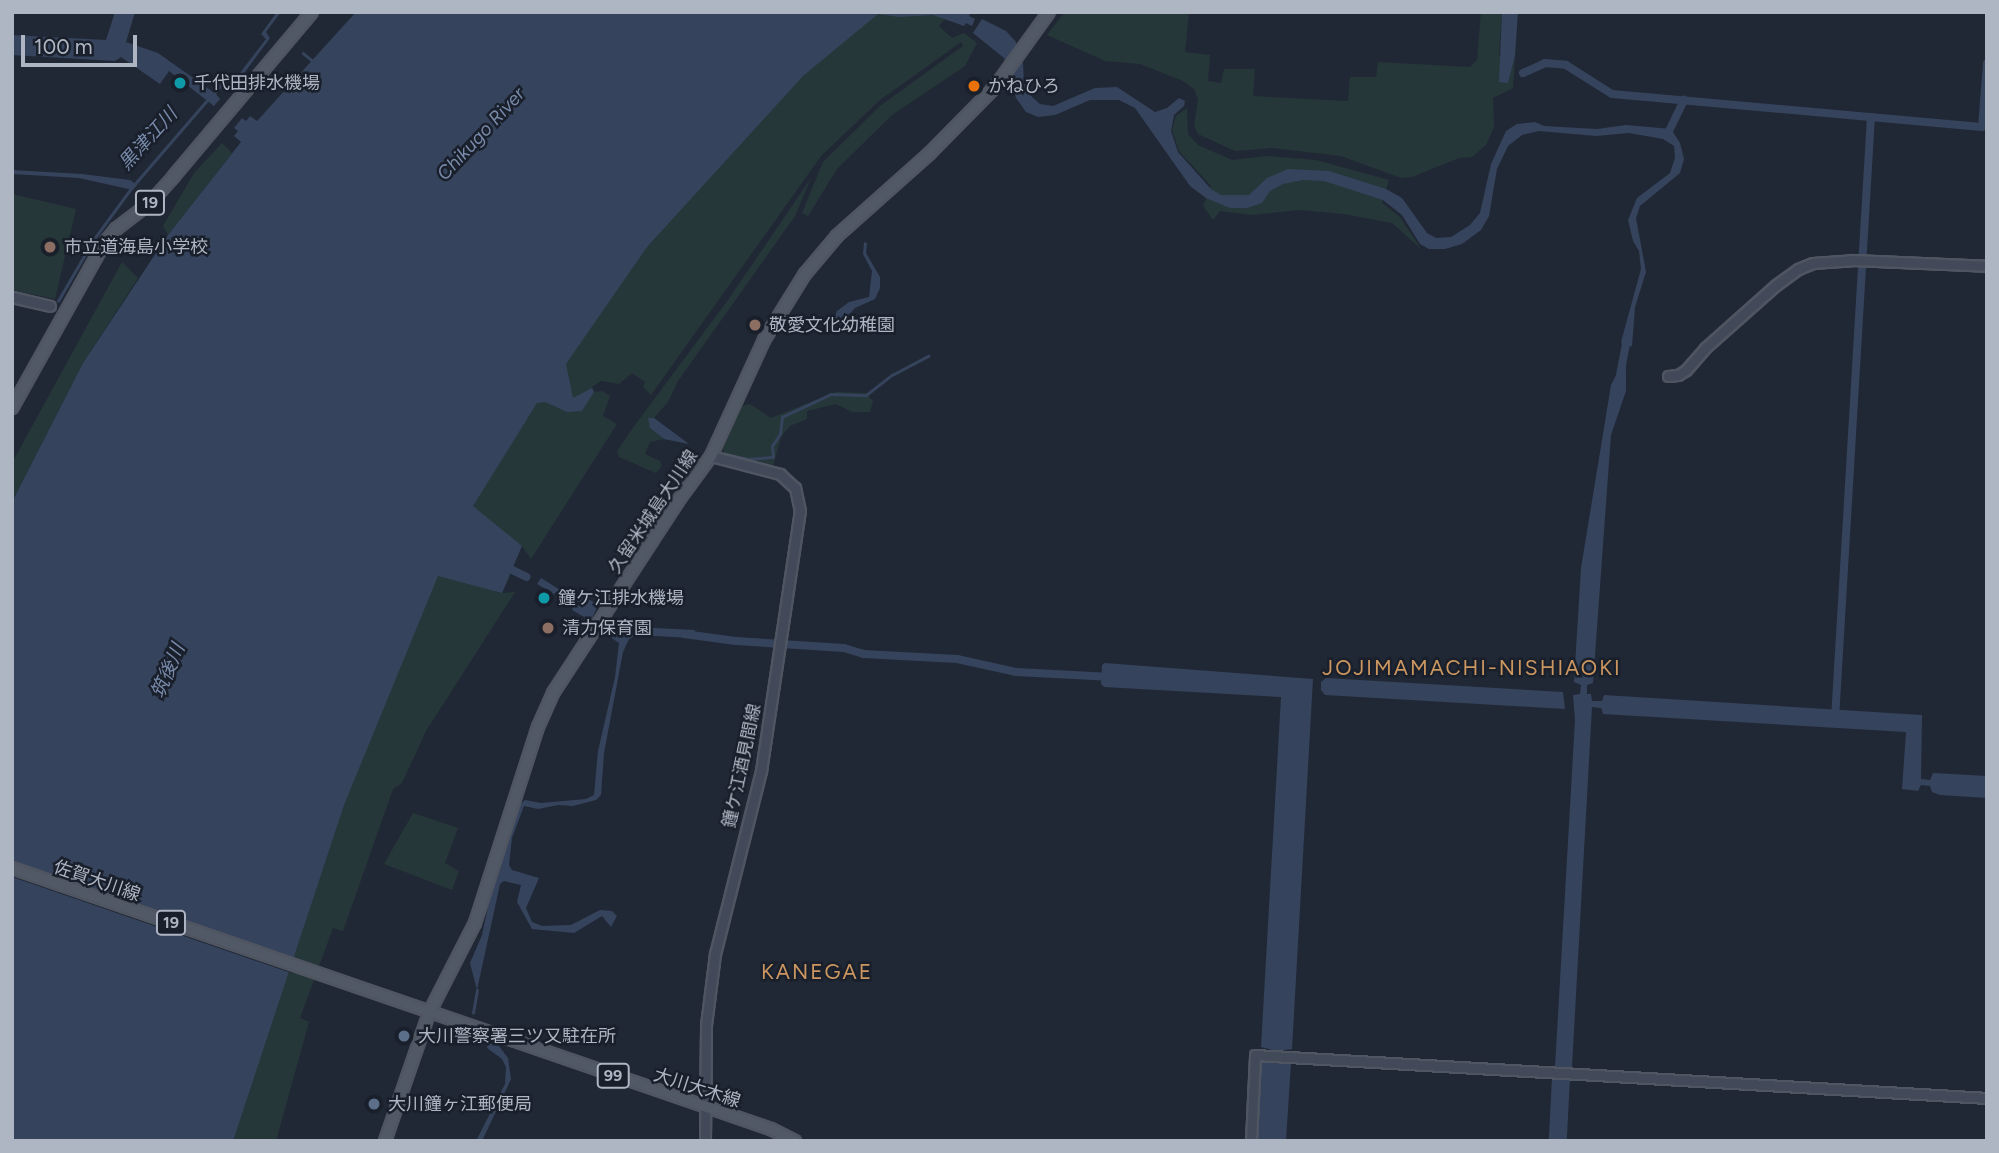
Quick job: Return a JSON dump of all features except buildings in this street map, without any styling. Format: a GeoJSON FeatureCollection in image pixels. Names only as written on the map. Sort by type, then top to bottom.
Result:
{"type":"FeatureCollection","features":[{"type":"Feature","properties":{"kind":"main road","name":"19"},"geometry":{"type":"LineString","coordinates":[[12,408],[103,245],[174,176],[312,12]]}},
{"type":"Feature","properties":{"kind":"main road","name":"久留米城島大川線"},"geometry":{"type":"LineString","coordinates":[[385,1141],[429,1013],[475,923],[538,727],[553,693],[710,456],[764,340],[805,274],[837,236],[929,154],[995,87],[1049,12]]}},
{"type":"Feature","properties":{"kind":"main road","name":"佐賀大川線"},"geometry":{"type":"LineString","coordinates":[[12,868],[429,1013]]}},
{"type":"Feature","properties":{"kind":"main road","name":"大川大木線"},"geometry":{"type":"LineString","coordinates":[[429,1013],[704,1106],[795,1141]]}},
{"type":"Feature","properties":{"kind":"street"},"geometry":{"type":"LineString","coordinates":[[1668,376],[1678,375],[1686,370],[1705,348],[1798,269],[1813,263],[1868,260],[1987,266]]}},
{"type":"Feature","properties":{"kind":"street"},"geometry":{"type":"LineString","coordinates":[[12,297],[50,306]]}},
{"type":"Feature","properties":{"kind":"street","name":"鐘ケ江酒見間線"},"geometry":{"type":"LineString","coordinates":[[705,1141],[706,1025],[715,954],[761,771],[800,519],[795,488],[780,474],[710,456]]}},
{"type":"Feature","properties":{"kind":"street"},"geometry":{"type":"LineString","coordinates":[[1251,1141],[1255,1055],[1987,1098]]}},
{"type":"Feature","properties":{"kind":"shaded area"},"geometry":{"type":"Polygon","coordinates":[[[834,12],[935,12],[945,19],[939,26],[952,38],[964,33],[977,43],[965,66],[892,115],[837,169],[808,216],[802,213],[823,162],[880,106],[963,46],[961,42],[880,100],[821,156],[651,395],[643,387],[645,382],[632,373],[619,384],[601,381],[592,387],[594,392],[602,391],[610,396],[603,416],[617,424],[531,559],[522,546],[458,521],[608,257],[834,12]]]}},
{"type":"Feature","properties":{"kind":"shaded area"},"geometry":{"type":"Polygon","coordinates":[[[1065,12],[1189,12],[1185,52],[1210,55],[1208,81],[1221,83],[1224,69],[1255,69],[1253,96],[1348,101],[1350,77],[1376,77],[1378,62],[1470,67],[1477,60],[1481,12],[1502,12],[1499,54],[1508,83],[1515,56],[1513,88],[1493,98],[1494,127],[1486,145],[1472,157],[1459,158],[1412,177],[1401,178],[1341,156],[1273,148],[1235,151],[1198,134],[1194,126],[1198,100],[1194,89],[1183,81],[1140,64],[1105,61],[1047,35],[1065,12]]]}},
{"type":"Feature","properties":{"kind":"shaded area"},"geometry":{"type":"Polygon","coordinates":[[[1187,108],[1188,134],[1198,145],[1232,160],[1267,156],[1316,160],[1389,180],[1382,203],[1400,217],[1421,249],[1392,223],[1344,214],[1299,210],[1252,215],[1220,211],[1213,220],[1203,206],[1211,186],[1179,151],[1172,130],[1176,116],[1187,108]]]}},
{"type":"Feature","properties":{"kind":"shaded area"},"geometry":{"type":"Polygon","coordinates":[[[222,143],[232,153],[168,235],[163,226],[194,173],[222,143]]]}},
{"type":"Feature","properties":{"kind":"shaded area"},"geometry":{"type":"Polygon","coordinates":[[[811,178],[795,216],[678,381],[668,402],[654,418],[649,418],[650,428],[664,439],[650,442],[645,454],[660,461],[662,466],[656,473],[619,457],[617,451],[728,300],[811,178]]]}},
{"type":"Feature","properties":{"kind":"shaded area","name":"市立道海島小学校"},"geometry":{"type":"Polygon","coordinates":[[[12,194],[76,209],[55,299],[12,290],[12,194]]]}},
{"type":"Feature","properties":{"kind":"shaded area"},"geometry":{"type":"Polygon","coordinates":[[[122,262],[138,278],[83,363],[12,502],[12,463],[122,262]]]}},
{"type":"Feature","properties":{"kind":"shaded area"},"geometry":{"type":"Polygon","coordinates":[[[836,392],[866,393],[873,401],[870,412],[852,412],[836,404],[807,411],[807,419],[790,426],[781,437],[773,466],[726,456],[723,449],[742,406],[750,404],[771,418],[836,392]]]}},
{"type":"Feature","properties":{"kind":"shaded area"},"geometry":{"type":"Polygon","coordinates":[[[420,552],[491,583],[509,578],[502,593],[515,592],[426,731],[402,783],[393,789],[343,931],[333,928],[300,1018],[309,1022],[276,1141],[196,1141],[420,552]]]}},
{"type":"Feature","properties":{"kind":"shaded area"},"geometry":{"type":"Polygon","coordinates":[[[413,813],[458,828],[445,863],[459,871],[452,890],[384,864],[413,813]]]}},
{"type":"Feature","properties":{"kind":"water"},"geometry":{"type":"Polygon","coordinates":[[[115,12],[135,12],[126,42],[158,53],[213,92],[228,74],[236,78],[266,39],[261,34],[277,12],[281,12],[266,32],[270,38],[236,84],[229,79],[216,94],[220,99],[214,106],[169,71],[160,84],[121,57],[115,61],[12,55],[12,35],[106,40],[115,12]]]}},
{"type":"Feature","properties":{"kind":"water"},"geometry":{"type":"Polygon","coordinates":[[[356,12],[971,12],[969,16],[975,19],[972,26],[966,23],[964,26],[933,15],[899,17],[878,14],[803,76],[647,247],[566,364],[573,398],[592,388],[594,392],[582,411],[567,412],[545,402],[537,403],[473,506],[522,546],[502,593],[438,576],[344,805],[233,1141],[12,1141],[12,502],[83,363],[168,235],[241,142],[234,136],[238,131],[234,128],[242,118],[246,121],[250,116],[257,121],[356,12]]]}},
{"type":"Feature","properties":{"kind":"water"},"geometry":{"type":"Polygon","coordinates":[[[1502,12],[1518,12],[1515,56],[1508,83],[1499,82],[1502,12]]]}},
{"type":"Feature","properties":{"kind":"water"},"geometry":{"type":"Polygon","coordinates":[[[982,19],[1006,31],[1016,42],[1023,63],[1024,82],[1032,97],[1040,104],[1053,106],[1095,88],[1117,87],[1155,112],[1167,108],[1179,98],[1185,101],[1184,106],[1174,115],[1171,131],[1178,152],[1211,189],[1221,195],[1249,195],[1267,178],[1288,169],[1329,171],[1386,189],[1402,198],[1427,233],[1436,238],[1451,237],[1470,225],[1480,213],[1491,164],[1506,131],[1517,124],[1535,122],[1544,126],[1597,129],[1626,125],[1671,129],[1680,143],[1684,159],[1680,173],[1640,206],[1636,218],[1646,272],[1635,307],[1632,346],[1624,348],[1621,342],[1641,269],[1639,251],[1633,241],[1628,220],[1637,198],[1670,173],[1675,158],[1674,146],[1663,139],[1629,133],[1596,136],[1539,131],[1522,135],[1508,146],[1497,169],[1489,216],[1481,230],[1462,244],[1445,249],[1429,249],[1420,244],[1402,215],[1383,200],[1324,181],[1303,180],[1283,184],[1270,191],[1262,203],[1247,208],[1230,208],[1206,198],[1190,186],[1135,108],[1119,100],[1090,100],[1055,115],[1038,117],[1026,112],[1016,98],[1004,58],[973,33],[982,19]]]}},
{"type":"Feature","properties":{"kind":"water"},"geometry":{"type":"Polygon","coordinates":[[[12,170],[82,174],[130,180],[137,185],[133,190],[79,178],[12,174],[12,170]]]}},
{"type":"Feature","properties":{"kind":"water"},"geometry":{"type":"Polygon","coordinates":[[[864,242],[867,243],[866,253],[880,277],[880,288],[875,299],[855,308],[840,325],[831,328],[837,311],[849,302],[869,297],[872,271],[863,254],[864,242]]]}},
{"type":"Feature","properties":{"kind":"water"},"geometry":{"type":"Polygon","coordinates":[[[1622,364],[1626,365],[1626,391],[1611,435],[1593,683],[1587,685],[1587,694],[1591,694],[1592,701],[1602,701],[1604,695],[1922,715],[1921,779],[1930,780],[1933,773],[1987,776],[1987,798],[1940,795],[1932,792],[1930,786],[1921,785],[1918,791],[1902,789],[1906,732],[1603,714],[1601,708],[1592,707],[1572,1067],[1555,1067],[1575,720],[1573,695],[1580,694],[1581,685],[1574,682],[1581,568],[1611,385],[1622,364]]]}},
{"type":"Feature","properties":{"kind":"water"},"geometry":{"type":"Polygon","coordinates":[[[648,418],[654,418],[689,444],[664,439],[650,428],[648,418]]]}},
{"type":"Feature","properties":{"kind":"water"},"geometry":{"type":"Polygon","coordinates":[[[541,578],[565,593],[585,597],[598,605],[591,621],[572,610],[574,606],[537,584],[541,578]]]}},
{"type":"Feature","properties":{"kind":"water"},"geometry":{"type":"Polygon","coordinates":[[[616,620],[634,627],[695,630],[692,638],[637,635],[629,639],[623,652],[604,753],[601,795],[596,800],[573,806],[558,805],[538,809],[524,806],[512,838],[509,865],[512,870],[539,878],[526,908],[532,922],[542,926],[571,925],[600,910],[612,911],[617,916],[611,927],[602,916],[574,933],[532,929],[517,902],[521,885],[504,881],[500,884],[477,990],[470,963],[482,935],[491,892],[517,807],[525,800],[541,803],[586,799],[594,795],[598,751],[615,677],[619,643],[607,635],[606,631],[616,620]]]}},
{"type":"Feature","properties":{"kind":"water"},"geometry":{"type":"Polygon","coordinates":[[[1105,663],[1313,679],[1292,1049],[1280,1051],[1279,1061],[1291,1063],[1286,1141],[1257,1141],[1260,1062],[1271,1060],[1272,1050],[1261,1047],[1281,697],[1104,687],[1101,684],[1102,665],[1105,663]]]}},
{"type":"Feature","properties":{"kind":"water"},"geometry":{"type":"Polygon","coordinates":[[[1326,678],[1563,692],[1565,709],[1325,695],[1321,690],[1321,682],[1326,678]]]}},
{"type":"Feature","properties":{"kind":"water"},"geometry":{"type":"Polygon","coordinates":[[[488,1043],[499,1046],[508,1058],[511,1079],[482,1141],[476,1141],[505,1084],[506,1067],[502,1059],[487,1048],[488,1043]]]}},
{"type":"Feature","properties":{"kind":"water"},"geometry":{"type":"Polygon","coordinates":[[[1552,1078],[1570,1079],[1567,1141],[1549,1141],[1552,1078]]]}},
{"type":"Feature","properties":{"kind":"pier"},"geometry":{"type":"Polygon","coordinates":[[[12,861],[298,959],[293,974],[12,877],[12,861]]]}},
{"type":"Feature","properties":{"kind":"waterway"},"geometry":{"type":"LineString","coordinates":[[303,53],[313,61]]}},
{"type":"Feature","properties":{"kind":"waterway"},"geometry":{"type":"LineString","coordinates":[[1523,73],[1545,63],[1566,65],[1612,94],[1982,127],[1987,63]]}},
{"type":"Feature","properties":{"kind":"waterway","name":"黒津江川"},"geometry":{"type":"LineString","coordinates":[[133,186],[209,98]]}},
{"type":"Feature","properties":{"kind":"waterway"},"geometry":{"type":"LineString","coordinates":[[1668,133],[1684,100]]}},
{"type":"Feature","properties":{"kind":"waterway"},"geometry":{"type":"LineString","coordinates":[[1835,719],[1871,117]]}},
{"type":"Feature","properties":{"kind":"waterway"},"geometry":{"type":"LineString","coordinates":[[58,301],[94,239],[132,187]]}},
{"type":"Feature","properties":{"kind":"waterway"},"geometry":{"type":"LineString","coordinates":[[1620,375],[1627,339]]}},
{"type":"Feature","properties":{"kind":"waterway"},"geometry":{"type":"LineString","coordinates":[[725,454],[749,459],[773,457],[772,446],[780,434],[782,417],[831,394],[866,395],[892,375],[928,356]]}},
{"type":"Feature","properties":{"kind":"waterway"},"geometry":{"type":"LineString","coordinates":[[504,566],[527,577]]}},
{"type":"Feature","properties":{"kind":"waterway"},"geometry":{"type":"LineString","coordinates":[[684,634],[736,641],[844,648],[864,654],[957,659],[1016,672],[1112,677]]}},
{"type":"Feature","properties":{"kind":"waterway"},"geometry":{"type":"LineString","coordinates":[[473,1013],[477,990]]}},
{"type":"Feature","properties":{"kind":"place","name":"千代田排水機場"},"geometry":{"type":"Point","coordinates":[180,83]}},
{"type":"Feature","properties":{"kind":"place","name":"かねひろ"},"geometry":{"type":"Point","coordinates":[974,86]}},
{"type":"Feature","properties":{"kind":"place","name":"市立道海島小学校"},"geometry":{"type":"Point","coordinates":[50,247]}},
{"type":"Feature","properties":{"kind":"place","name":"敬愛文化幼稚園"},"geometry":{"type":"Point","coordinates":[755,325]}},
{"type":"Feature","properties":{"kind":"place","name":"鐘ケ江排水機場"},"geometry":{"type":"Point","coordinates":[544,598]}},
{"type":"Feature","properties":{"kind":"place","name":"清力保育園"},"geometry":{"type":"Point","coordinates":[548,628]}},
{"type":"Feature","properties":{"kind":"place","name":"大川警察署三ツ又駐在所"},"geometry":{"type":"Point","coordinates":[404,1036]}},
{"type":"Feature","properties":{"kind":"place","name":"大川鐘ヶ江郵便局"},"geometry":{"type":"Point","coordinates":[374,1104]}},
{"type":"Feature","properties":{"kind":"district","name":"JOJIMAMACHI-NISHIAOKI"},"geometry":{"type":"Point","coordinates":[1472,668]}},
{"type":"Feature","properties":{"kind":"district","name":"KANEGAE"},"geometry":{"type":"Point","coordinates":[817,972]}},
{"type":"Feature","properties":{"kind":"water label","name":"Chikugo River"},"geometry":{"type":"Point","coordinates":[481,134]}},
{"type":"Feature","properties":{"kind":"water label","name":"筑後川"},"geometry":{"type":"Point","coordinates":[168,671]}}]}
